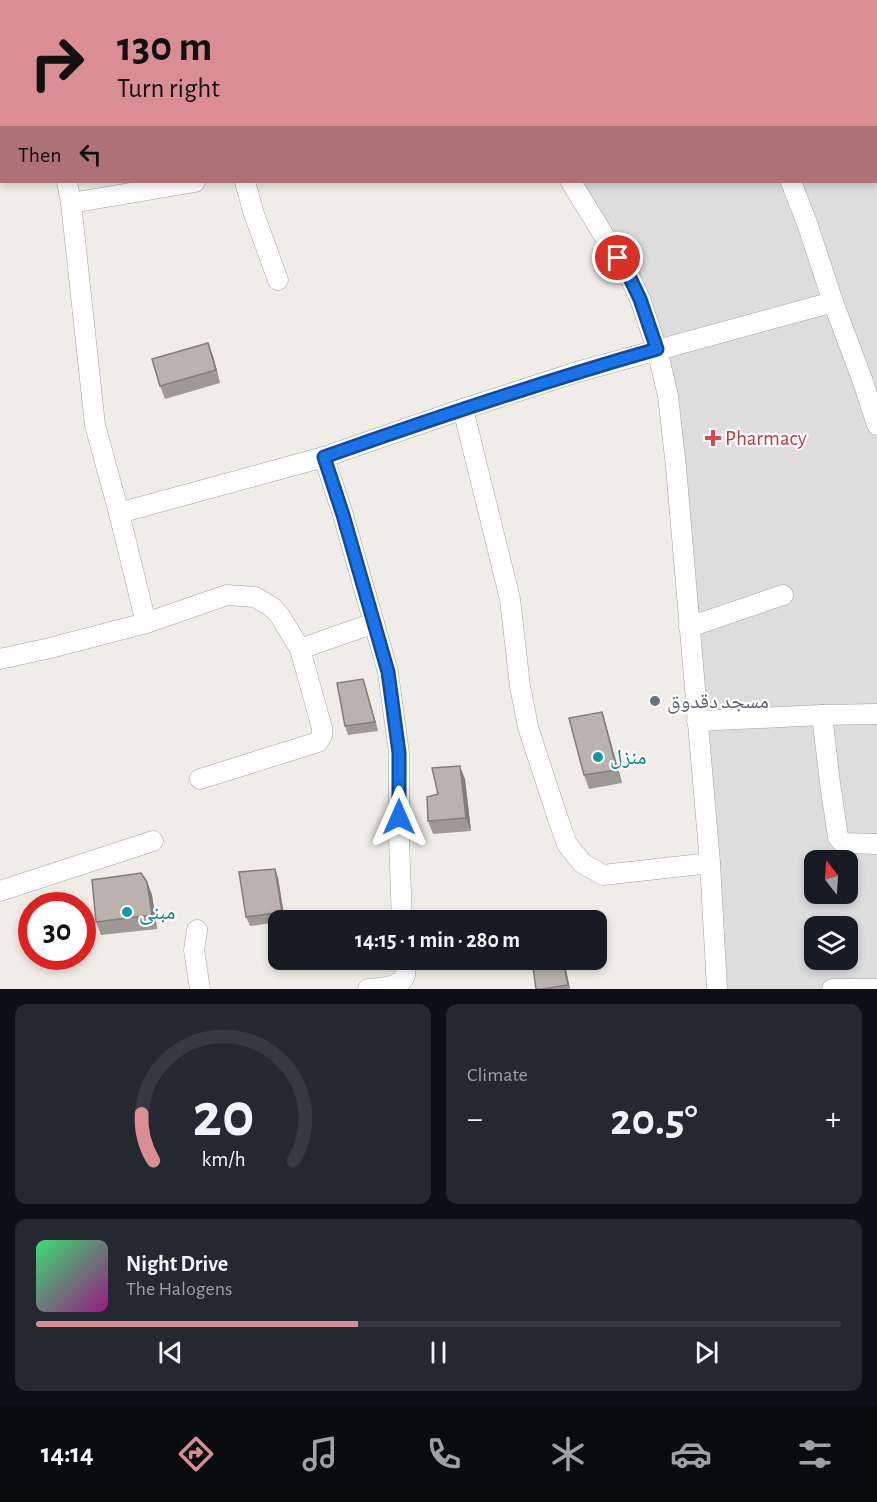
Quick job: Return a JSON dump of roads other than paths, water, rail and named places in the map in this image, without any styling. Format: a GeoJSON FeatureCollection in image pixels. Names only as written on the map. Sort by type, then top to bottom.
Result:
{"type":"FeatureCollection","features":[{"type":"Feature","properties":{"kind":"street"},"geometry":{"type":"LineString","coordinates":[[67,183],[95,425],[146,623]]}},
{"type":"Feature","properties":{"kind":"street"},"geometry":{"type":"LineString","coordinates":[[71,203],[189,183]]}},
{"type":"Feature","properties":{"kind":"street"},"geometry":{"type":"LineString","coordinates":[[245,183],[278,280]]}},
{"type":"Feature","properties":{"kind":"street"},"geometry":{"type":"LineString","coordinates":[[572,183],[630,278],[640,299],[657,349],[668,396],[710,863],[717,989]]}},
{"type":"Feature","properties":{"kind":"street"},"geometry":{"type":"LineString","coordinates":[[791,183],[877,425]]}},
{"type":"Feature","properties":{"kind":"street"},"geometry":{"type":"LineString","coordinates":[[119,513],[324,457],[577,372],[833,302]]}},
{"type":"Feature","properties":{"kind":"street"},"geometry":{"type":"LineString","coordinates":[[463,409],[510,599],[520,686],[528,727],[567,844],[582,863],[603,875],[710,863]]}},
{"type":"Feature","properties":{"kind":"street"},"geometry":{"type":"LineString","coordinates":[[324,457],[388,672],[399,753],[402,910]]}},
{"type":"Feature","properties":{"kind":"street"},"geometry":{"type":"LineString","coordinates":[[0,659],[146,623],[227,595],[255,597],[272,607],[300,649],[322,735],[318,742],[200,779]]}},
{"type":"Feature","properties":{"kind":"street"},"geometry":{"type":"LineString","coordinates":[[689,627],[783,595]]}},
{"type":"Feature","properties":{"kind":"street"},"geometry":{"type":"LineString","coordinates":[[300,649],[374,623]]}},
{"type":"Feature","properties":{"kind":"street"},"geometry":{"type":"LineString","coordinates":[[697,721],[877,714]]}},
{"type":"Feature","properties":{"kind":"street"},"geometry":{"type":"LineString","coordinates":[[822,715],[838,837],[843,843],[877,844]]}},
{"type":"Feature","properties":{"kind":"street"},"geometry":{"type":"LineString","coordinates":[[0,891],[153,841]]}},
{"type":"Feature","properties":{"kind":"street"},"geometry":{"type":"LineString","coordinates":[[197,930],[194,950],[200,989]]}},
{"type":"Feature","properties":{"kind":"street"},"geometry":{"type":"LineString","coordinates":[[368,989],[390,986],[399,982],[404,978],[405,970]]}},
{"type":"Feature","properties":{"kind":"street"},"geometry":{"type":"LineString","coordinates":[[832,989],[877,989]]}},
{"type":"Feature","properties":{"kind":"place","name":"Pharmacy"},"geometry":{"type":"Point","coordinates":[713,438]}},
{"type":"Feature","properties":{"kind":"place","name":"مسجد دقدوق"},"geometry":{"type":"Point","coordinates":[655,701]}},
{"type":"Feature","properties":{"kind":"place","name":"منزل"},"geometry":{"type":"Point","coordinates":[598,757]}},
{"type":"Feature","properties":{"kind":"place","name":"مبنى"},"geometry":{"type":"Point","coordinates":[127,912]}}]}
